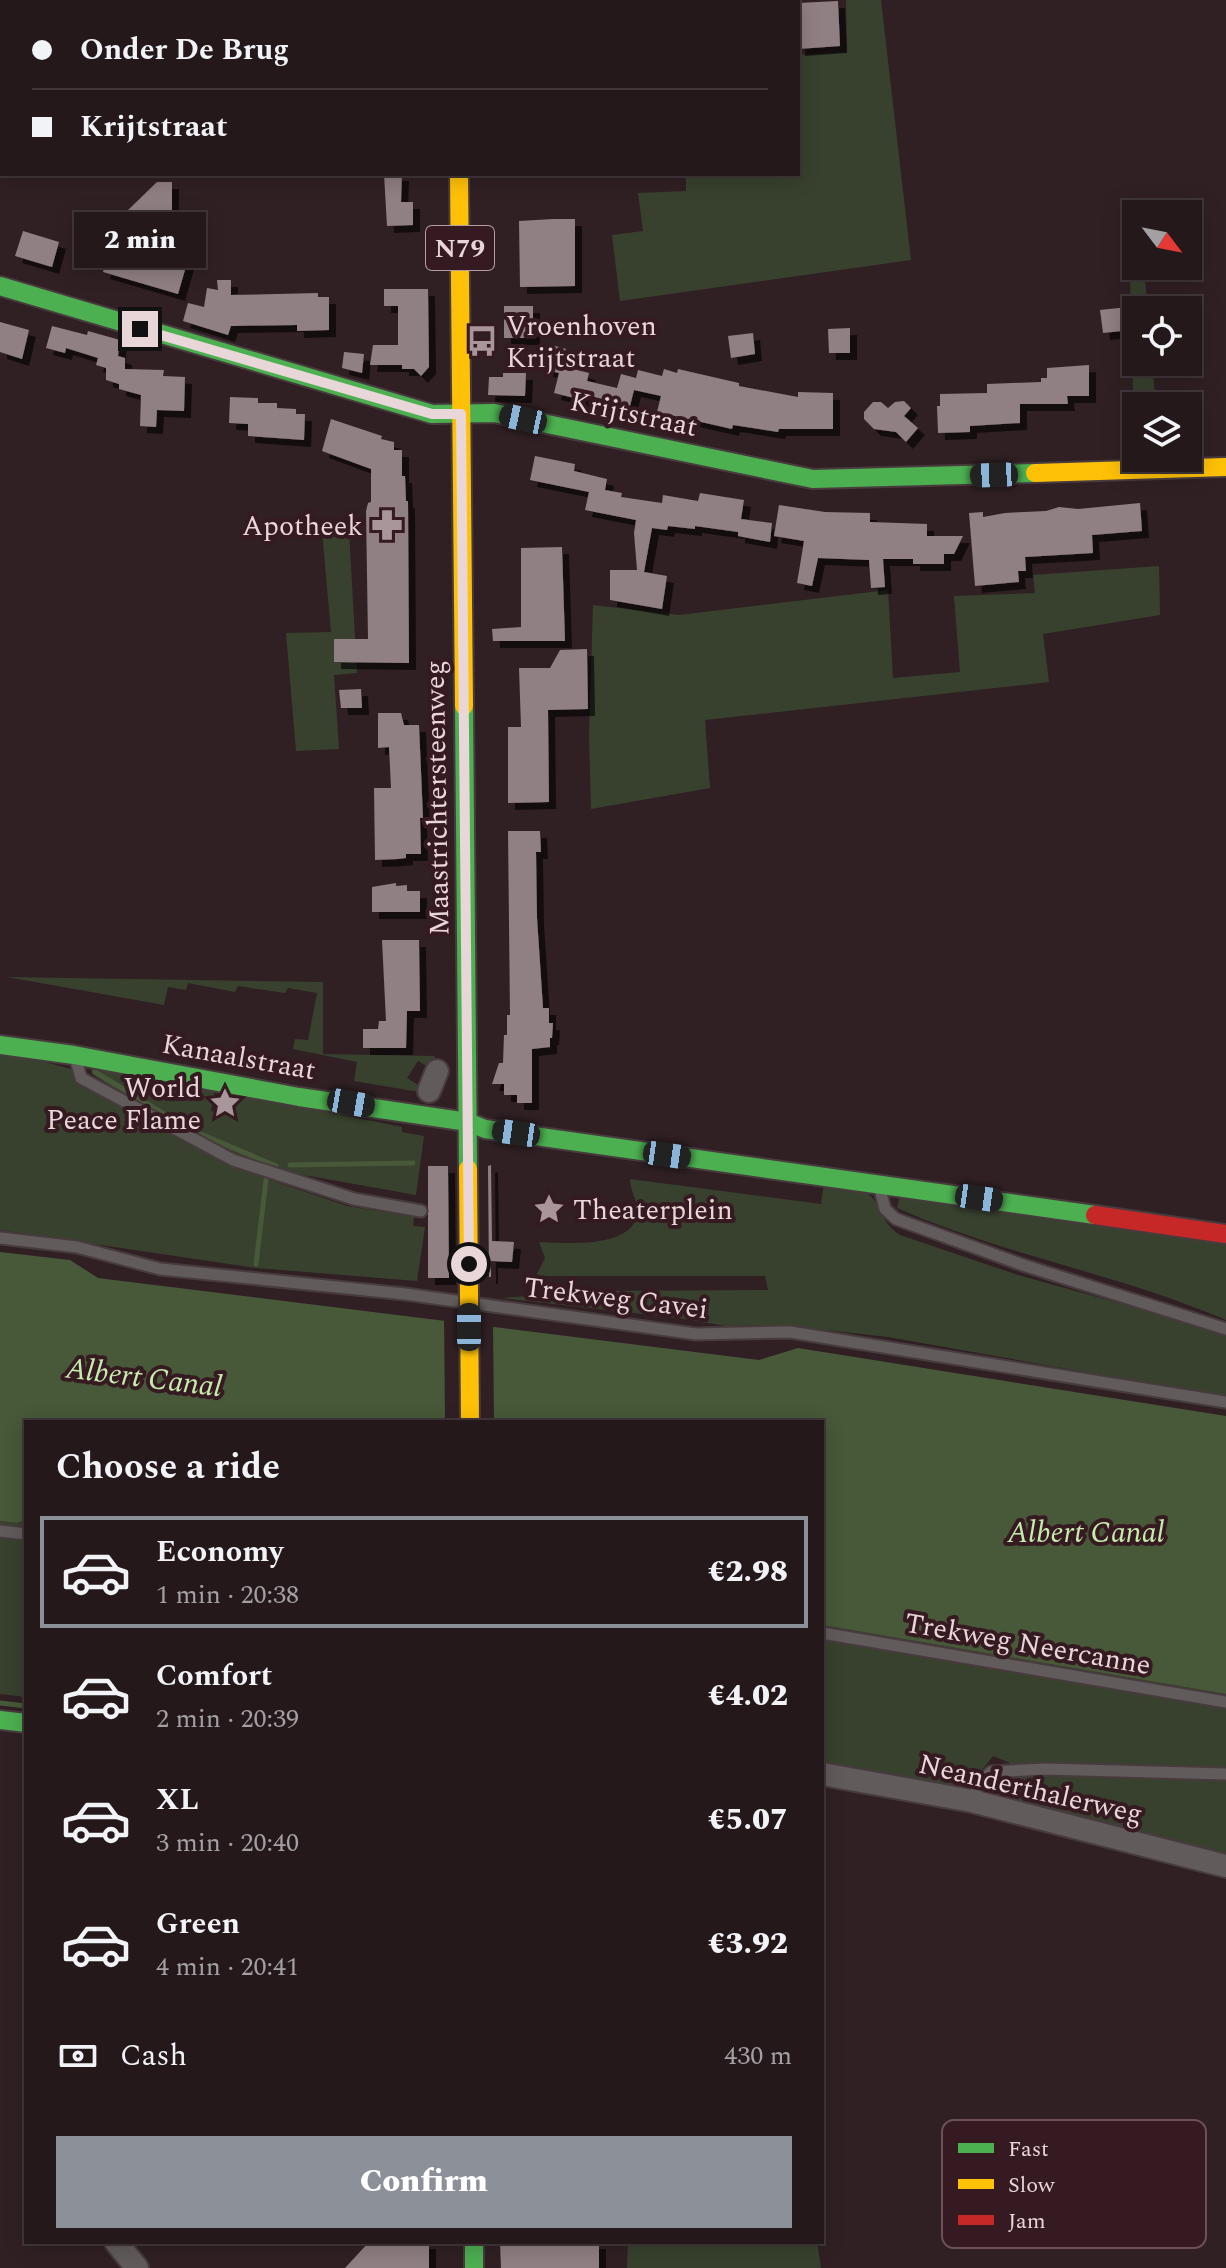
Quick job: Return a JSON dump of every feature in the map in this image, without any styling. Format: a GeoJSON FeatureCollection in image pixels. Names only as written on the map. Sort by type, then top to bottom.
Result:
{"type":"FeatureCollection","features":[{"type":"Feature","properties":{"kind":"street","name":"Maastrichtersteenweg"},"geometry":{"type":"LineString","coordinates":[[459,176],[470,1420]]}},
{"type":"Feature","properties":{"kind":"street","name":"Krijtstraat"},"geometry":{"type":"LineString","coordinates":[[0,286],[432,414],[494,413],[813,479],[1226,467]]}},
{"type":"Feature","properties":{"kind":"street","name":"Kanaalstraat"},"geometry":{"type":"LineString","coordinates":[[0,1045],[74,1055],[299,1097],[468,1122],[485,1129],[1226,1234]]}},
{"type":"Feature","properties":{"kind":"street"},"geometry":{"type":"LineString","coordinates":[[0,1720],[24,1723]]}},
{"type":"Feature","properties":{"kind":"street","name":"Neanderthalerweg"},"geometry":{"type":"LineString","coordinates":[[824,1774],[972,1801],[1226,1866]]}},
{"type":"Feature","properties":{"kind":"street"},"geometry":{"type":"LineString","coordinates":[[118,2244],[137,2268]]}},
{"type":"Feature","properties":{"kind":"street"},"geometry":{"type":"LineString","coordinates":[[474,2244],[474,2268]]}},
{"type":"Feature","properties":{"kind":"lane"},"geometry":{"type":"LineString","coordinates":[[74,1055],[81,1078],[233,1160],[354,1199],[421,1211]]}},
{"type":"Feature","properties":{"kind":"lane"},"geometry":{"type":"LineString","coordinates":[[878,1184],[885,1209],[896,1219],[1023,1265],[1226,1329]]}},
{"type":"Feature","properties":{"kind":"lane","name":"Trekweg Cavei"},"geometry":{"type":"LineString","coordinates":[[0,1238],[77,1247],[160,1269],[405,1294],[696,1334],[790,1332],[1226,1402]]}},
{"type":"Feature","properties":{"kind":"lane"},"geometry":{"type":"LineString","coordinates":[[0,1531],[24,1534]]}},
{"type":"Feature","properties":{"kind":"lane","name":"Trekweg Neercanne"},"geometry":{"type":"LineString","coordinates":[[824,1633],[1226,1702]]}},
{"type":"Feature","properties":{"kind":"lane"},"geometry":{"type":"LineString","coordinates":[[972,1801],[978,1785],[991,1772],[1045,1769],[1226,1774]]}},
{"type":"Feature","properties":{"kind":"shaded area"},"geometry":{"type":"Polygon","coordinates":[[[846,0],[881,0],[911,260],[620,301],[612,235],[643,231],[638,193],[686,191],[686,176],[800,176],[800,55],[847,52],[846,0]]]}},
{"type":"Feature","properties":{"kind":"shaded area"},"geometry":{"type":"Polygon","coordinates":[[[1130,280],[1145,280],[1147,296],[1130,296],[1130,280]]]}},
{"type":"Feature","properties":{"kind":"shaded area"},"geometry":{"type":"Polygon","coordinates":[[[1133,376],[1153,376],[1155,392],[1133,392],[1133,376]]]}},
{"type":"Feature","properties":{"kind":"shaded area"},"geometry":{"type":"Polygon","coordinates":[[[322,531],[349,531],[357,673],[334,675],[339,749],[296,751],[286,633],[331,632],[322,531]]]}},
{"type":"Feature","properties":{"kind":"shaded area"},"geometry":{"type":"Polygon","coordinates":[[[1159,566],[1160,615],[1043,634],[1049,682],[705,720],[710,788],[591,809],[589,736],[593,605],[679,615],[888,590],[893,678],[960,672],[954,596],[1035,593],[1033,575],[1159,566]]]}},
{"type":"Feature","properties":{"kind":"shaded area"},"geometry":{"type":"Polygon","coordinates":[[[7,977],[323,982],[323,1054],[435,1056],[432,1069],[418,1061],[407,1078],[425,1089],[425,1093],[354,1081],[357,1062],[293,1049],[295,1039],[308,1040],[317,993],[288,988],[285,993],[238,986],[235,992],[188,983],[186,990],[168,987],[164,1005],[7,977]]]}},
{"type":"Feature","properties":{"kind":"shaded area"},"geometry":{"type":"Polygon","coordinates":[[[0,1050],[71,1069],[192,1146],[267,1179],[347,1206],[414,1217],[413,1226],[425,1227],[417,1281],[256,1268],[0,1230],[0,1050]]]}},
{"type":"Feature","properties":{"kind":"shaded area"},"geometry":{"type":"Polygon","coordinates":[[[91,1069],[215,1089],[211,1111],[234,1116],[239,1094],[402,1127],[402,1132],[424,1136],[416,1195],[276,1170],[189,1133],[140,1106],[92,1074],[91,1069]]]}},
{"type":"Feature","properties":{"kind":"shaded area"},"geometry":{"type":"Polygon","coordinates":[[[630,1179],[821,1204],[824,1183],[859,1190],[873,1199],[888,1224],[900,1235],[1018,1275],[1226,1335],[1226,1397],[888,1337],[781,1325],[726,1326],[501,1298],[597,1291],[768,1290],[765,1276],[539,1276],[537,1274],[545,1258],[539,1242],[581,1243],[613,1238],[626,1232],[634,1223],[637,1210],[630,1179]]]}},
{"type":"Feature","properties":{"kind":"shaded area"},"geometry":{"type":"Polygon","coordinates":[[[901,1192],[1226,1238],[1226,1320],[1144,1290],[937,1224],[897,1208],[901,1192]]]}},
{"type":"Feature","properties":{"kind":"shaded area"},"geometry":{"type":"Polygon","coordinates":[[[0,1521],[24,1521],[24,1697],[0,1694],[0,1521]]]}},
{"type":"Feature","properties":{"kind":"shaded area"},"geometry":{"type":"Polygon","coordinates":[[[824,1625],[1226,1694],[1226,1854],[992,1797],[990,1784],[1010,1763],[993,1756],[960,1791],[824,1767],[824,1625]]]}},
{"type":"Feature","properties":{"kind":"shaded area"},"geometry":{"type":"Polygon","coordinates":[[[628,2244],[817,2244],[821,2268],[627,2268],[628,2244]]]}},
{"type":"Feature","properties":{"kind":"water","name":"Albert Canal"},"geometry":{"type":"Polygon","coordinates":[[[0,1252],[70,1260],[98,1278],[759,1360],[798,1348],[1226,1416],[1226,1694],[824,1625],[824,1420],[24,1420],[24,1521],[0,1521],[0,1252]]]}},
{"type":"Feature","properties":{"kind":"pier"},"geometry":{"type":"Polygon","coordinates":[[[444,1317],[493,1323],[494,1420],[445,1420],[444,1317]]]}},
{"type":"Feature","properties":{"kind":"building"},"geometry":{"type":"Polygon","coordinates":[[[838,1],[840,46],[800,49],[800,3],[838,1]]]}},
{"type":"Feature","properties":{"kind":"building"},"geometry":{"type":"Polygon","coordinates":[[[384,176],[402,176],[401,202],[413,202],[413,225],[387,226],[384,176]]]}},
{"type":"Feature","properties":{"kind":"building"},"geometry":{"type":"Polygon","coordinates":[[[157,182],[172,182],[172,211],[127,211],[157,182]]]}},
{"type":"Feature","properties":{"kind":"building"},"geometry":{"type":"Polygon","coordinates":[[[575,219],[575,286],[520,287],[519,221],[575,219]]]}},
{"type":"Feature","properties":{"kind":"building"},"geometry":{"type":"Polygon","coordinates":[[[23,231],[59,242],[52,267],[15,256],[23,231]]]}},
{"type":"Feature","properties":{"kind":"building"},"geometry":{"type":"Polygon","coordinates":[[[112,243],[126,247],[124,258],[153,267],[156,253],[187,263],[178,294],[103,272],[112,243]]]}},
{"type":"Feature","properties":{"kind":"building"},"geometry":{"type":"Polygon","coordinates":[[[217,280],[231,280],[231,295],[318,293],[318,297],[329,297],[329,330],[297,331],[297,325],[231,326],[228,335],[183,321],[188,303],[204,307],[207,288],[218,290],[217,280]]]}},
{"type":"Feature","properties":{"kind":"building"},"geometry":{"type":"Polygon","coordinates":[[[384,289],[428,289],[429,367],[421,376],[414,369],[402,369],[402,365],[370,365],[373,345],[398,345],[398,306],[384,306],[384,289]]]}},
{"type":"Feature","properties":{"kind":"building"},"geometry":{"type":"Polygon","coordinates":[[[504,306],[533,306],[533,338],[504,338],[504,306]]]}},
{"type":"Feature","properties":{"kind":"building"},"geometry":{"type":"Polygon","coordinates":[[[1122,308],[1122,331],[1103,333],[1100,310],[1122,308]]]}},
{"type":"Feature","properties":{"kind":"building"},"geometry":{"type":"Polygon","coordinates":[[[0,322],[29,330],[22,359],[0,352],[0,322]]]}},
{"type":"Feature","properties":{"kind":"building"},"geometry":{"type":"Polygon","coordinates":[[[52,326],[120,340],[118,356],[125,358],[125,369],[164,370],[163,376],[185,377],[184,411],[157,410],[156,427],[140,426],[141,395],[119,389],[119,384],[106,380],[106,368],[96,365],[98,358],[66,348],[65,353],[46,348],[52,326]]]}},
{"type":"Feature","properties":{"kind":"building"},"geometry":{"type":"Polygon","coordinates":[[[850,328],[850,353],[829,353],[828,329],[850,328]]]}},
{"type":"Feature","properties":{"kind":"building"},"geometry":{"type":"Polygon","coordinates":[[[753,333],[755,354],[731,358],[728,336],[753,333]]]}},
{"type":"Feature","properties":{"kind":"building"},"geometry":{"type":"Polygon","coordinates":[[[552,345],[566,349],[561,366],[589,373],[587,381],[617,388],[621,374],[636,378],[638,370],[662,376],[664,369],[677,373],[678,369],[739,383],[739,386],[798,397],[798,392],[833,393],[833,429],[779,429],[778,432],[733,425],[732,429],[657,412],[661,396],[634,390],[630,406],[583,394],[582,400],[554,393],[559,373],[546,370],[552,345]]]}},
{"type":"Feature","properties":{"kind":"building"},"geometry":{"type":"Polygon","coordinates":[[[344,352],[364,354],[362,373],[342,368],[344,352]]]}},
{"type":"Feature","properties":{"kind":"building"},"geometry":{"type":"Polygon","coordinates":[[[1089,365],[1089,396],[1067,396],[1068,404],[1020,404],[1020,423],[970,426],[970,432],[938,433],[940,394],[987,393],[987,384],[1041,382],[1041,378],[1047,378],[1047,368],[1089,365]]]}},
{"type":"Feature","properties":{"kind":"building"},"geometry":{"type":"Polygon","coordinates":[[[503,373],[526,373],[525,396],[488,395],[489,377],[503,377],[503,373]]]}},
{"type":"Feature","properties":{"kind":"building"},"geometry":{"type":"Polygon","coordinates":[[[230,397],[258,398],[258,403],[277,403],[277,408],[296,409],[296,414],[305,414],[304,440],[248,436],[248,424],[229,423],[230,397]]]}},
{"type":"Feature","properties":{"kind":"building"},"geometry":{"type":"Polygon","coordinates":[[[904,401],[911,408],[904,416],[918,428],[906,442],[896,432],[874,429],[864,419],[864,412],[873,402],[881,402],[888,408],[895,402],[904,401]]]}},
{"type":"Feature","properties":{"kind":"building"},"geometry":{"type":"Polygon","coordinates":[[[331,419],[382,436],[381,439],[394,442],[394,450],[402,450],[402,476],[405,476],[408,501],[409,663],[334,662],[334,639],[368,639],[366,511],[371,502],[371,469],[322,451],[331,419]]]}},
{"type":"Feature","properties":{"kind":"building"},"geometry":{"type":"Polygon","coordinates":[[[535,456],[575,464],[574,471],[607,479],[605,490],[622,493],[621,497],[662,503],[663,495],[698,501],[700,493],[744,500],[741,519],[772,523],[770,542],[738,536],[738,532],[695,526],[695,529],[652,528],[644,572],[667,576],[662,609],[610,600],[610,570],[637,570],[636,520],[585,510],[589,492],[530,480],[535,456]]]}},
{"type":"Feature","properties":{"kind":"building"},"geometry":{"type":"Polygon","coordinates":[[[1140,503],[1142,531],[1092,535],[1093,553],[1025,557],[1026,571],[1018,571],[1019,582],[975,586],[969,513],[983,512],[983,517],[1059,507],[1078,509],[1140,503]]]}},
{"type":"Feature","properties":{"kind":"building"},"geometry":{"type":"Polygon","coordinates":[[[779,505],[825,512],[870,513],[870,522],[927,524],[927,536],[963,536],[954,554],[944,554],[944,564],[913,564],[913,559],[883,559],[885,587],[871,588],[869,560],[818,558],[812,586],[797,583],[804,541],[774,536],[779,505]]]}},
{"type":"Feature","properties":{"kind":"building"},"geometry":{"type":"Polygon","coordinates":[[[562,547],[565,641],[493,641],[492,629],[521,627],[521,548],[562,547]]]}},
{"type":"Feature","properties":{"kind":"building"},"geometry":{"type":"Polygon","coordinates":[[[587,649],[588,709],[548,710],[549,802],[508,803],[508,727],[521,727],[519,668],[550,668],[560,650],[587,649]]]}},
{"type":"Feature","properties":{"kind":"building"},"geometry":{"type":"Polygon","coordinates":[[[361,689],[362,708],[341,708],[339,690],[361,689]]]}},
{"type":"Feature","properties":{"kind":"building"},"geometry":{"type":"Polygon","coordinates":[[[378,713],[401,713],[404,725],[419,725],[423,818],[420,818],[421,854],[406,854],[406,858],[375,860],[374,788],[391,788],[389,747],[378,748],[378,713]]]}},
{"type":"Feature","properties":{"kind":"building"},"geometry":{"type":"Polygon","coordinates":[[[508,831],[540,831],[541,852],[536,852],[537,918],[543,1008],[549,1008],[549,1023],[553,1023],[550,1047],[532,1049],[532,1103],[517,1103],[517,1095],[504,1095],[504,1084],[492,1084],[499,1063],[503,1063],[504,1035],[507,1035],[507,1015],[510,1015],[508,831]]]}},
{"type":"Feature","properties":{"kind":"building"},"geometry":{"type":"Polygon","coordinates":[[[396,883],[396,886],[407,885],[407,891],[420,891],[420,912],[372,912],[372,887],[396,883]]]}},
{"type":"Feature","properties":{"kind":"building"},"geometry":{"type":"Polygon","coordinates":[[[382,940],[419,940],[420,1011],[407,1011],[406,1048],[363,1048],[363,1029],[378,1029],[379,1021],[386,1021],[382,940]]]}},
{"type":"Feature","properties":{"kind":"building"},"geometry":{"type":"Polygon","coordinates":[[[491,1165],[492,1241],[514,1242],[512,1262],[491,1261],[489,1277],[488,1166],[491,1165]]]}},
{"type":"Feature","properties":{"kind":"building"},"geometry":{"type":"Polygon","coordinates":[[[428,1166],[448,1166],[449,1278],[428,1278],[428,1166]]]}},
{"type":"Feature","properties":{"kind":"building"},"geometry":{"type":"Polygon","coordinates":[[[367,2244],[429,2244],[429,2268],[345,2268],[367,2244]]]}},
{"type":"Feature","properties":{"kind":"building"},"geometry":{"type":"Polygon","coordinates":[[[500,2244],[599,2244],[599,2268],[501,2268],[500,2244]]]}},
{"type":"Feature","properties":{"kind":"waterway"},"geometry":{"type":"LineString","coordinates":[[95,1072],[189,1129],[276,1166]]}},
{"type":"Feature","properties":{"kind":"waterway"},"geometry":{"type":"LineString","coordinates":[[290,1165],[413,1163]]}},
{"type":"Feature","properties":{"kind":"waterway"},"geometry":{"type":"LineString","coordinates":[[256,1264],[266,1180]]}},
{"type":"Feature","properties":{"kind":"waterway"},"geometry":{"type":"LineString","coordinates":[[0,1703],[24,1706]]}},
{"type":"Feature","properties":{"kind":"traffic: fast"},"geometry":{"type":"LineString","coordinates":[[0,286],[432,414],[494,413],[813,479],[1035,473]]}},
{"type":"Feature","properties":{"kind":"traffic: fast"},"geometry":{"type":"LineString","coordinates":[[464,706],[468,1169]]}},
{"type":"Feature","properties":{"kind":"traffic: fast"},"geometry":{"type":"LineString","coordinates":[[0,1045],[74,1055],[299,1097],[468,1122],[485,1129],[1095,1215]]}},
{"type":"Feature","properties":{"kind":"traffic: fast"},"geometry":{"type":"LineString","coordinates":[[0,1720],[24,1723]]}},
{"type":"Feature","properties":{"kind":"traffic: fast"},"geometry":{"type":"LineString","coordinates":[[474,2244],[474,2268]]}},
{"type":"Feature","properties":{"kind":"traffic: slow"},"geometry":{"type":"LineString","coordinates":[[459,176],[464,706]]}},
{"type":"Feature","properties":{"kind":"traffic: slow"},"geometry":{"type":"LineString","coordinates":[[1035,473],[1226,467]]}},
{"type":"Feature","properties":{"kind":"traffic: slow"},"geometry":{"type":"LineString","coordinates":[[468,1169],[470,1420]]}},
{"type":"Feature","properties":{"kind":"traffic: jam"},"geometry":{"type":"LineString","coordinates":[[1095,1215],[1226,1234]]}},
{"type":"Feature","properties":{"kind":"place","name":"Vroenhoven Krijtstraat"},"geometry":{"type":"Point","coordinates":[482,341]}},
{"type":"Feature","properties":{"kind":"place","name":"Apotheek"},"geometry":{"type":"Point","coordinates":[387,525]}},
{"type":"Feature","properties":{"kind":"place","name":"World Peace Flame"},"geometry":{"type":"Point","coordinates":[225,1103]}},
{"type":"Feature","properties":{"kind":"place","name":"Theaterplein"},"geometry":{"type":"Point","coordinates":[549,1209]}},
{"type":"Feature","properties":{"kind":"route"},"geometry":{"type":"LineString","coordinates":[[140,329],[432,414],[461,414],[469,1264]]}}]}
